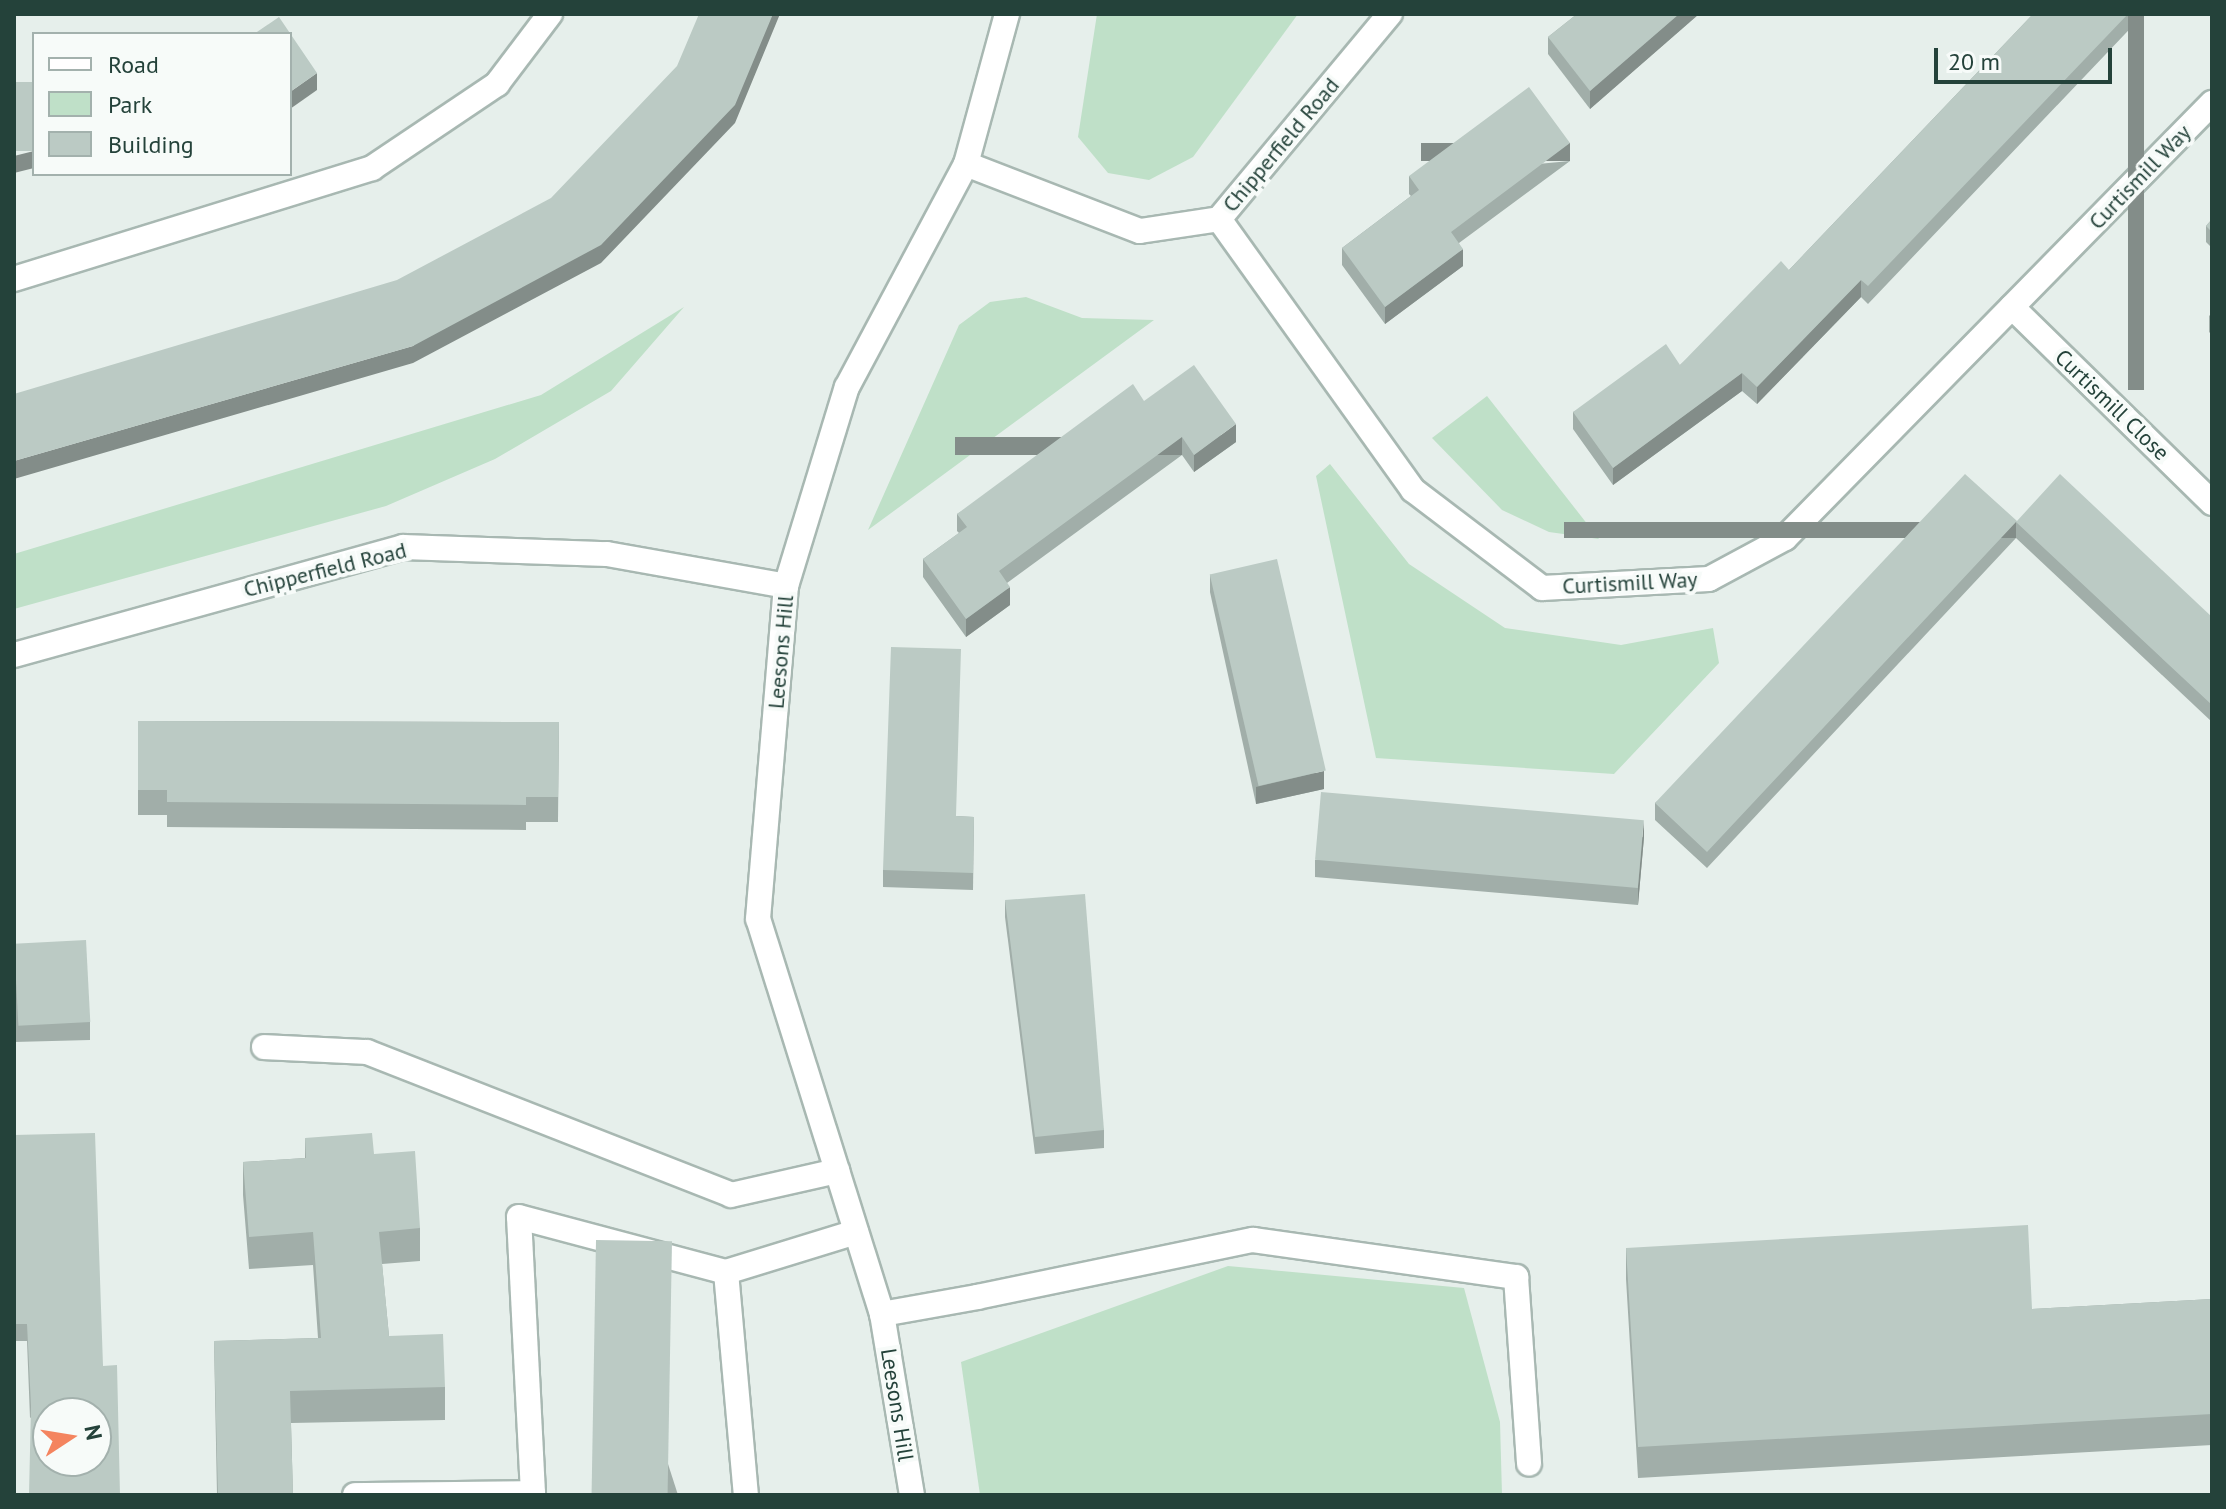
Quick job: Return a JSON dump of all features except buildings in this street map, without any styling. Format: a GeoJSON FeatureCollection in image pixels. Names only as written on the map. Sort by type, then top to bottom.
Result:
{"type":"FeatureCollection","features":[{"type":"Feature","properties":{"kind":"street"},"geometry":{"type":"LineString","coordinates":[[14,279],[372,168],[497,84],[550,14]]}},
{"type":"Feature","properties":{"kind":"street","name":"Leesons Hill"},"geometry":{"type":"LineString","coordinates":[[912,1495],[882,1314],[758,919],[786,586],[847,387],[966,164],[1007,14]]}},
{"type":"Feature","properties":{"kind":"street","name":"Chipperfield Road"},"geometry":{"type":"LineString","coordinates":[[966,164],[1140,231],[1219,219],[1390,14]]}},
{"type":"Feature","properties":{"kind":"street","name":"Curtismill Way"},"geometry":{"type":"LineString","coordinates":[[1219,219],[1413,490],[1542,588],[1709,579],[1785,538],[2212,103]]}},
{"type":"Feature","properties":{"kind":"street","name":"Curtismill Close"},"geometry":{"type":"LineString","coordinates":[[2012,307],[2212,503]]}},
{"type":"Feature","properties":{"kind":"street","name":"Chipperfield Road"},"geometry":{"type":"LineString","coordinates":[[14,655],[403,547],[607,554],[786,586]]}},
{"type":"Feature","properties":{"kind":"street"},"geometry":{"type":"LineString","coordinates":[[264,1047],[367,1052],[731,1195],[837,1171]]}},
{"type":"Feature","properties":{"kind":"street"},"geometry":{"type":"LineString","coordinates":[[355,1495],[533,1493],[519,1217],[726,1272],[856,1232]]}},
{"type":"Feature","properties":{"kind":"street"},"geometry":{"type":"LineString","coordinates":[[882,1314],[1253,1240],[1516,1277],[1529,1464]]}},
{"type":"Feature","properties":{"kind":"street"},"geometry":{"type":"LineString","coordinates":[[726,1272],[746,1495]]}},
{"type":"Feature","properties":{"kind":"green space"},"geometry":{"type":"Polygon","coordinates":[[[1097,14],[1298,14],[1193,157],[1149,180],[1108,173],[1078,137],[1097,14]]]}},
{"type":"Feature","properties":{"kind":"green space"},"geometry":{"type":"Polygon","coordinates":[[[1026,297],[1082,318],[1154,320],[868,530],[959,325],[990,302],[1026,297]]]}},
{"type":"Feature","properties":{"kind":"green space"},"geometry":{"type":"Polygon","coordinates":[[[684,307],[611,391],[495,459],[386,506],[14,609],[14,554],[541,395],[684,307]]]}},
{"type":"Feature","properties":{"kind":"green space"},"geometry":{"type":"Polygon","coordinates":[[[1487,396],[1599,539],[1549,532],[1502,510],[1432,438],[1487,396]]]}},
{"type":"Feature","properties":{"kind":"green space"},"geometry":{"type":"Polygon","coordinates":[[[1330,464],[1409,564],[1505,628],[1621,645],[1713,628],[1719,663],[1614,774],[1376,758],[1316,476],[1330,464]]]}},
{"type":"Feature","properties":{"kind":"green space"},"geometry":{"type":"Polygon","coordinates":[[[1228,1266],[1464,1288],[1500,1422],[1502,1495],[980,1495],[961,1362],[1228,1266]]]}}]}
